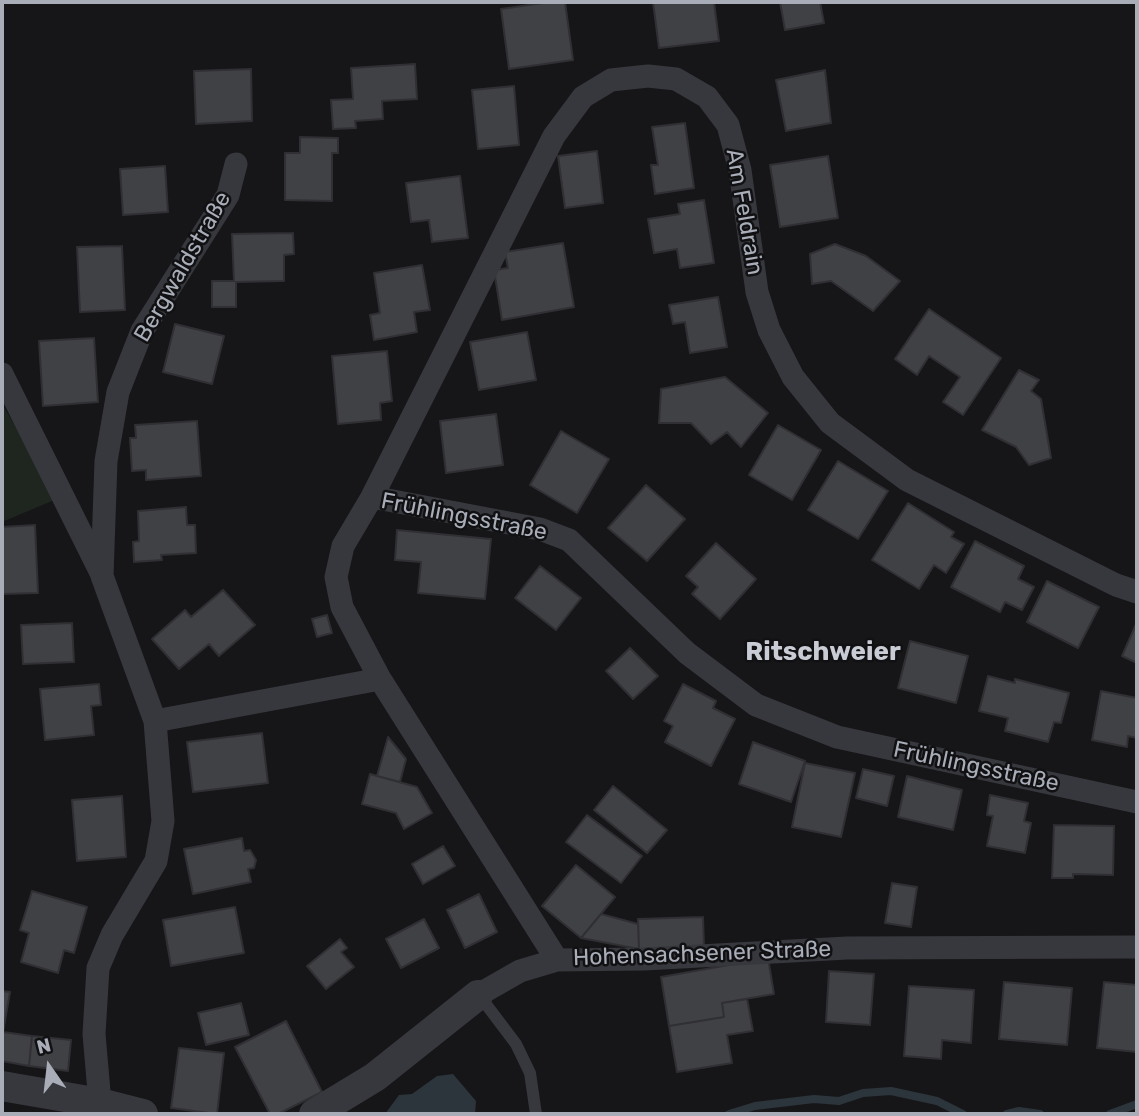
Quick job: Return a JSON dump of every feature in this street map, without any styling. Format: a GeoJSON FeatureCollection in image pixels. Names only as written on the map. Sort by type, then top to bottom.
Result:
{"type":"FeatureCollection","features":[{"type":"Feature","properties":{"kind":"street","name":"Am Feldrain"},"geometry":{"type":"LineString","coordinates":[[372,497],[554,136],[583,97],[611,80],[648,76],[676,79],[707,97],[728,125],[740,170],[757,292],[769,330],[793,377],[830,423],[907,480],[1116,585],[1137,592]]}},
{"type":"Feature","properties":{"kind":"street","name":"Bergwaldstraße"},"geometry":{"type":"LineString","coordinates":[[102,576],[106,461],[118,392],[142,331],[228,195],[236,164]]}},
{"type":"Feature","properties":{"kind":"street","name":"Bergwaldstraße"},"geometry":{"type":"LineString","coordinates":[[2,374],[102,576],[142,679],[155,721],[163,821],[156,861],[112,935],[98,968],[94,1034],[100,1103]]}},
{"type":"Feature","properties":{"kind":"street","name":"Frühlingsstraße"},"geometry":{"type":"LineString","coordinates":[[557,960],[380,679],[342,607],[336,577],[343,546],[372,497],[540,529],[569,540],[687,653],[756,705],[837,737],[1137,802]]}},
{"type":"Feature","properties":{"kind":"street"},"geometry":{"type":"LineString","coordinates":[[155,721],[380,679]]}},
{"type":"Feature","properties":{"kind":"street","name":"Hohensachsener Straße"},"geometry":{"type":"LineString","coordinates":[[314,1114],[375,1077],[520,971],[557,960],[644,959],[847,948],[1137,947]]}},
{"type":"Feature","properties":{"kind":"street"},"geometry":{"type":"LineString","coordinates":[[2,1086],[100,1103],[143,1114]]}},
{"type":"Feature","properties":{"kind":"lane"},"geometry":{"type":"LineString","coordinates":[[481,998],[516,1044],[530,1073],[536,1114]]}},
{"type":"Feature","properties":{"kind":"shaded area"},"geometry":{"type":"Polygon","coordinates":[[[2,404],[59,498],[2,522],[2,404]]]}},
{"type":"Feature","properties":{"kind":"shaded area"},"geometry":{"type":"Polygon","coordinates":[[[453,1074],[476,1101],[475,1114],[385,1114],[399,1095],[412,1094],[437,1076],[453,1074]]]}},
{"type":"Feature","properties":{"kind":"building"},"geometry":{"type":"Polygon","coordinates":[[[565,2],[573,60],[509,69],[501,9],[565,2]]]}},
{"type":"Feature","properties":{"kind":"building"},"geometry":{"type":"Polygon","coordinates":[[[653,2],[714,2],[719,41],[659,48],[653,2]]]}},
{"type":"Feature","properties":{"kind":"building"},"geometry":{"type":"Polygon","coordinates":[[[780,2],[820,2],[824,23],[785,30],[780,2]]]}},
{"type":"Feature","properties":{"kind":"building"},"geometry":{"type":"Polygon","coordinates":[[[415,64],[417,99],[382,101],[383,119],[355,121],[356,128],[333,129],[331,100],[353,99],[351,68],[415,64]]]}},
{"type":"Feature","properties":{"kind":"building"},"geometry":{"type":"Polygon","coordinates":[[[251,69],[252,121],[196,124],[194,71],[251,69]]]}},
{"type":"Feature","properties":{"kind":"building"},"geometry":{"type":"Polygon","coordinates":[[[825,70],[831,123],[786,131],[776,80],[825,70]]]}},
{"type":"Feature","properties":{"kind":"building"},"geometry":{"type":"Polygon","coordinates":[[[514,86],[519,145],[478,149],[472,90],[514,86]]]}},
{"type":"Feature","properties":{"kind":"building"},"geometry":{"type":"Polygon","coordinates":[[[685,123],[694,188],[655,194],[651,165],[658,165],[652,127],[685,123]]]}},
{"type":"Feature","properties":{"kind":"building"},"geometry":{"type":"Polygon","coordinates":[[[300,137],[338,138],[338,153],[332,153],[332,201],[285,200],[285,153],[300,153],[300,137]]]}},
{"type":"Feature","properties":{"kind":"building"},"geometry":{"type":"Polygon","coordinates":[[[597,151],[603,203],[565,208],[558,156],[597,151]]]}},
{"type":"Feature","properties":{"kind":"building"},"geometry":{"type":"Polygon","coordinates":[[[828,156],[838,218],[780,227],[770,165],[828,156]]]}},
{"type":"Feature","properties":{"kind":"building"},"geometry":{"type":"Polygon","coordinates":[[[165,166],[168,212],[123,215],[120,169],[165,166]]]}},
{"type":"Feature","properties":{"kind":"building"},"geometry":{"type":"Polygon","coordinates":[[[460,176],[468,238],[432,242],[429,220],[411,222],[406,183],[460,176]]]}},
{"type":"Feature","properties":{"kind":"building"},"geometry":{"type":"Polygon","coordinates":[[[704,200],[714,263],[680,268],[677,249],[654,253],[648,219],[680,214],[678,204],[704,200]]]}},
{"type":"Feature","properties":{"kind":"building"},"geometry":{"type":"Polygon","coordinates":[[[293,233],[294,254],[284,255],[284,281],[236,282],[236,307],[212,307],[212,281],[234,281],[232,234],[293,233]]]}},
{"type":"Feature","properties":{"kind":"building"},"geometry":{"type":"Polygon","coordinates":[[[563,243],[574,307],[502,320],[494,270],[508,268],[505,252],[563,243]]]}},
{"type":"Feature","properties":{"kind":"building"},"geometry":{"type":"Polygon","coordinates":[[[835,244],[866,256],[900,281],[873,311],[831,281],[812,284],[810,254],[835,244]]]}},
{"type":"Feature","properties":{"kind":"building"},"geometry":{"type":"Polygon","coordinates":[[[122,246],[125,310],[80,312],[77,247],[122,246]]]}},
{"type":"Feature","properties":{"kind":"building"},"geometry":{"type":"Polygon","coordinates":[[[422,265],[430,310],[414,312],[417,332],[374,340],[370,315],[380,313],[374,273],[422,265]]]}},
{"type":"Feature","properties":{"kind":"building"},"geometry":{"type":"Polygon","coordinates":[[[718,297],[727,347],[690,353],[685,322],[673,324],[669,305],[718,297]]]}},
{"type":"Feature","properties":{"kind":"building"},"geometry":{"type":"Polygon","coordinates":[[[929,309],[1001,358],[963,415],[943,402],[960,377],[929,356],[917,375],[895,359],[929,309]]]}},
{"type":"Feature","properties":{"kind":"building"},"geometry":{"type":"Polygon","coordinates":[[[175,324],[224,336],[212,384],[163,372],[175,324]]]}},
{"type":"Feature","properties":{"kind":"building"},"geometry":{"type":"Polygon","coordinates":[[[527,332],[536,380],[479,390],[470,342],[527,332]]]}},
{"type":"Feature","properties":{"kind":"building"},"geometry":{"type":"Polygon","coordinates":[[[94,338],[98,402],[43,406],[39,341],[94,338]]]}},
{"type":"Feature","properties":{"kind":"building"},"geometry":{"type":"Polygon","coordinates":[[[387,351],[392,401],[380,403],[381,420],[338,424],[332,356],[387,351]]]}},
{"type":"Feature","properties":{"kind":"building"},"geometry":{"type":"Polygon","coordinates":[[[1019,370],[1039,380],[1031,391],[1041,399],[1051,458],[1029,465],[1016,447],[982,430],[1019,370]]]}},
{"type":"Feature","properties":{"kind":"building"},"geometry":{"type":"Polygon","coordinates":[[[725,377],[768,413],[741,447],[727,432],[711,444],[691,423],[659,423],[661,389],[725,377]]]}},
{"type":"Feature","properties":{"kind":"building"},"geometry":{"type":"Polygon","coordinates":[[[496,414],[503,465],[446,473],[440,421],[496,414]]]}},
{"type":"Feature","properties":{"kind":"building"},"geometry":{"type":"Polygon","coordinates":[[[197,421],[201,476],[146,480],[146,470],[132,471],[130,438],[136,438],[135,425],[197,421]]]}},
{"type":"Feature","properties":{"kind":"building"},"geometry":{"type":"Polygon","coordinates":[[[778,425],[821,450],[792,500],[749,475],[778,425]]]}},
{"type":"Feature","properties":{"kind":"building"},"geometry":{"type":"Polygon","coordinates":[[[561,431],[609,459],[577,513],[530,485],[561,431]]]}},
{"type":"Feature","properties":{"kind":"building"},"geometry":{"type":"Polygon","coordinates":[[[838,461],[888,491],[858,539],[808,510],[838,461]]]}},
{"type":"Feature","properties":{"kind":"building"},"geometry":{"type":"Polygon","coordinates":[[[646,485],[685,519],[647,561],[608,528],[646,485]]]}},
{"type":"Feature","properties":{"kind":"building"},"geometry":{"type":"Polygon","coordinates":[[[908,503],[954,532],[951,537],[964,544],[946,573],[934,565],[919,589],[872,560],[908,503]]]}},
{"type":"Feature","properties":{"kind":"building"},"geometry":{"type":"Polygon","coordinates":[[[186,507],[187,525],[195,525],[196,553],[161,555],[162,560],[134,562],[133,542],[139,541],[138,511],[186,507]]]}},
{"type":"Feature","properties":{"kind":"building"},"geometry":{"type":"Polygon","coordinates":[[[35,525],[38,593],[2,594],[2,527],[35,525]]]}},
{"type":"Feature","properties":{"kind":"building"},"geometry":{"type":"Polygon","coordinates":[[[397,530],[491,539],[485,599],[418,593],[421,562],[395,560],[397,530]]]}},
{"type":"Feature","properties":{"kind":"building"},"geometry":{"type":"Polygon","coordinates":[[[975,541],[1024,566],[1018,579],[1034,587],[1022,610],[1005,602],[1000,612],[951,587],[975,541]]]}},
{"type":"Feature","properties":{"kind":"building"},"geometry":{"type":"Polygon","coordinates":[[[716,543],[756,579],[720,619],[692,594],[698,587],[686,576],[716,543]]]}},
{"type":"Feature","properties":{"kind":"building"},"geometry":{"type":"Polygon","coordinates":[[[540,566],[581,598],[556,630],[515,598],[540,566]]]}},
{"type":"Feature","properties":{"kind":"building"},"geometry":{"type":"Polygon","coordinates":[[[1047,581],[1099,607],[1078,648],[1027,622],[1047,581]]]}},
{"type":"Feature","properties":{"kind":"building"},"geometry":{"type":"Polygon","coordinates":[[[223,590],[255,625],[219,656],[209,644],[179,669],[152,639],[185,610],[191,617],[223,590]]]}},
{"type":"Feature","properties":{"kind":"building"},"geometry":{"type":"Polygon","coordinates":[[[327,615],[332,633],[317,637],[312,619],[327,615]]]}},
{"type":"Feature","properties":{"kind":"building"},"geometry":{"type":"Polygon","coordinates":[[[1137,622],[1137,663],[1122,656],[1137,622]]]}},
{"type":"Feature","properties":{"kind":"building"},"geometry":{"type":"Polygon","coordinates":[[[72,623],[74,662],[23,664],[21,625],[72,623]]]}},
{"type":"Feature","properties":{"kind":"building"},"geometry":{"type":"Polygon","coordinates":[[[910,641],[968,656],[956,703],[898,688],[910,641]]]}},
{"type":"Feature","properties":{"kind":"building"},"geometry":{"type":"Polygon","coordinates":[[[630,648],[658,676],[633,699],[606,671],[630,648]]]}},
{"type":"Feature","properties":{"kind":"building"},"geometry":{"type":"Polygon","coordinates":[[[988,676],[1015,683],[1015,679],[1069,693],[1061,723],[1054,722],[1048,742],[1005,731],[1008,718],[979,711],[988,676]]]}},
{"type":"Feature","properties":{"kind":"building"},"geometry":{"type":"Polygon","coordinates":[[[99,684],[101,705],[91,706],[94,735],[45,740],[40,689],[99,684]]]}},
{"type":"Feature","properties":{"kind":"building"},"geometry":{"type":"Polygon","coordinates":[[[683,684],[716,701],[713,708],[735,719],[711,766],[665,742],[673,726],[664,721],[683,684]]]}},
{"type":"Feature","properties":{"kind":"building"},"geometry":{"type":"Polygon","coordinates":[[[1101,691],[1137,698],[1137,738],[1128,736],[1127,747],[1092,740],[1101,691]]]}},
{"type":"Feature","properties":{"kind":"building"},"geometry":{"type":"Polygon","coordinates":[[[262,733],[268,783],[193,792],[187,742],[262,733]]]}},
{"type":"Feature","properties":{"kind":"building"},"geometry":{"type":"Polygon","coordinates":[[[388,737],[406,759],[400,782],[377,776],[388,737]]]}},
{"type":"Feature","properties":{"kind":"building"},"geometry":{"type":"Polygon","coordinates":[[[753,742],[805,761],[791,802],[739,784],[753,742]]]}},
{"type":"Feature","properties":{"kind":"building"},"geometry":{"type":"Polygon","coordinates":[[[805,763],[855,773],[841,837],[792,827],[805,763]]]}},
{"type":"Feature","properties":{"kind":"building"},"geometry":{"type":"Polygon","coordinates":[[[863,769],[894,776],[887,806],[856,798],[863,769]]]}},
{"type":"Feature","properties":{"kind":"building"},"geometry":{"type":"Polygon","coordinates":[[[370,774],[417,787],[432,813],[404,829],[396,813],[362,804],[370,774]]]}},
{"type":"Feature","properties":{"kind":"building"},"geometry":{"type":"Polygon","coordinates":[[[907,776],[962,790],[953,830],[898,817],[907,776]]]}},
{"type":"Feature","properties":{"kind":"building"},"geometry":{"type":"Polygon","coordinates":[[[613,786],[667,830],[647,853],[594,810],[613,786]]]}},
{"type":"Feature","properties":{"kind":"building"},"geometry":{"type":"Polygon","coordinates":[[[990,795],[1028,803],[1024,821],[1031,823],[1025,853],[987,846],[993,816],[987,815],[990,795]]]}},
{"type":"Feature","properties":{"kind":"building"},"geometry":{"type":"Polygon","coordinates":[[[122,796],[126,857],[77,861],[72,800],[122,796]]]}},
{"type":"Feature","properties":{"kind":"building"},"geometry":{"type":"Polygon","coordinates":[[[587,815],[642,856],[621,883],[566,842],[587,815]]]}},
{"type":"Feature","properties":{"kind":"building"},"geometry":{"type":"Polygon","coordinates":[[[1054,825],[1114,826],[1113,875],[1073,874],[1073,878],[1052,878],[1054,825]]]}},
{"type":"Feature","properties":{"kind":"building"},"geometry":{"type":"Polygon","coordinates":[[[242,838],[244,851],[250,850],[256,860],[254,868],[248,869],[251,882],[193,894],[184,849],[242,838]]]}},
{"type":"Feature","properties":{"kind":"building"},"geometry":{"type":"Polygon","coordinates":[[[443,846],[455,866],[423,884],[412,864],[443,846]]]}},
{"type":"Feature","properties":{"kind":"building"},"geometry":{"type":"Polygon","coordinates":[[[576,865],[615,897],[581,938],[542,906],[576,865]]]}},
{"type":"Feature","properties":{"kind":"building"},"geometry":{"type":"Polygon","coordinates":[[[892,883],[917,887],[911,927],[885,923],[892,883]]]}},
{"type":"Feature","properties":{"kind":"building"},"geometry":{"type":"Polygon","coordinates":[[[32,891],[87,907],[74,953],[64,950],[58,973],[21,962],[29,933],[20,930],[32,891]]]}},
{"type":"Feature","properties":{"kind":"building"},"geometry":{"type":"Polygon","coordinates":[[[479,894],[497,932],[465,948],[447,910],[479,894]]]}},
{"type":"Feature","properties":{"kind":"building"},"geometry":{"type":"Polygon","coordinates":[[[235,907],[244,953],[171,966],[163,920],[235,907]]]}},
{"type":"Feature","properties":{"kind":"building"},"geometry":{"type":"Polygon","coordinates":[[[601,914],[638,924],[639,949],[581,938],[601,914]]]}},
{"type":"Feature","properties":{"kind":"building"},"geometry":{"type":"Polygon","coordinates":[[[703,917],[704,947],[639,949],[638,919],[703,917]]]}},
{"type":"Feature","properties":{"kind":"building"},"geometry":{"type":"Polygon","coordinates":[[[424,919],[439,948],[401,968],[386,939],[424,919]]]}},
{"type":"Feature","properties":{"kind":"building"},"geometry":{"type":"Polygon","coordinates":[[[340,939],[347,948],[341,952],[354,967],[326,989],[307,966],[340,939]]]}},
{"type":"Feature","properties":{"kind":"building"},"geometry":{"type":"Polygon","coordinates":[[[768,958],[774,994],[722,1003],[724,1017],[669,1026],[661,977],[768,958]]]}},
{"type":"Feature","properties":{"kind":"building"},"geometry":{"type":"Polygon","coordinates":[[[829,971],[874,974],[870,1025],[826,1022],[829,971]]]}},
{"type":"Feature","properties":{"kind":"building"},"geometry":{"type":"Polygon","coordinates":[[[1004,982],[1072,988],[1067,1045],[999,1039],[1004,982]]]}},
{"type":"Feature","properties":{"kind":"building"},"geometry":{"type":"Polygon","coordinates":[[[1104,982],[1137,985],[1137,1052],[1097,1048],[1104,982]]]}},
{"type":"Feature","properties":{"kind":"building"},"geometry":{"type":"Polygon","coordinates":[[[909,986],[974,990],[971,1043],[942,1040],[941,1059],[904,1056],[909,986]]]}},
{"type":"Feature","properties":{"kind":"building"},"geometry":{"type":"Polygon","coordinates":[[[2,991],[10,992],[3,1032],[32,1036],[29,1066],[2,1061],[2,991]]]}},
{"type":"Feature","properties":{"kind":"building"},"geometry":{"type":"Polygon","coordinates":[[[747,999],[753,1031],[727,1035],[732,1063],[677,1072],[669,1026],[724,1017],[722,1003],[747,999]]]}},
{"type":"Feature","properties":{"kind":"building"},"geometry":{"type":"Polygon","coordinates":[[[241,1003],[249,1035],[206,1045],[198,1013],[241,1003]]]}},
{"type":"Feature","properties":{"kind":"building"},"geometry":{"type":"Polygon","coordinates":[[[286,1021],[322,1092],[278,1114],[270,1114],[235,1047],[286,1021]]]}},
{"type":"Feature","properties":{"kind":"building"},"geometry":{"type":"Polygon","coordinates":[[[32,1036],[71,1040],[68,1071],[29,1066],[32,1036]]]}},
{"type":"Feature","properties":{"kind":"building"},"geometry":{"type":"Polygon","coordinates":[[[179,1048],[224,1053],[217,1114],[171,1108],[179,1048]]]}},
{"type":"Feature","properties":{"kind":"waterway"},"geometry":{"type":"LineString","coordinates":[[729,1114],[755,1106],[814,1099],[839,1101],[863,1093],[891,1091],[937,1101],[963,1114]]}},
{"type":"Feature","properties":{"kind":"waterway"},"geometry":{"type":"LineString","coordinates":[[1110,1114],[1137,1104]]}},
{"type":"Feature","properties":{"kind":"waterway"},"geometry":{"type":"LineString","coordinates":[[1007,1114],[1019,1111],[1040,1114]]}},
{"type":"Feature","properties":{"kind":"district","name":"Ritschweier"},"geometry":{"type":"Point","coordinates":[823,652]}}]}
